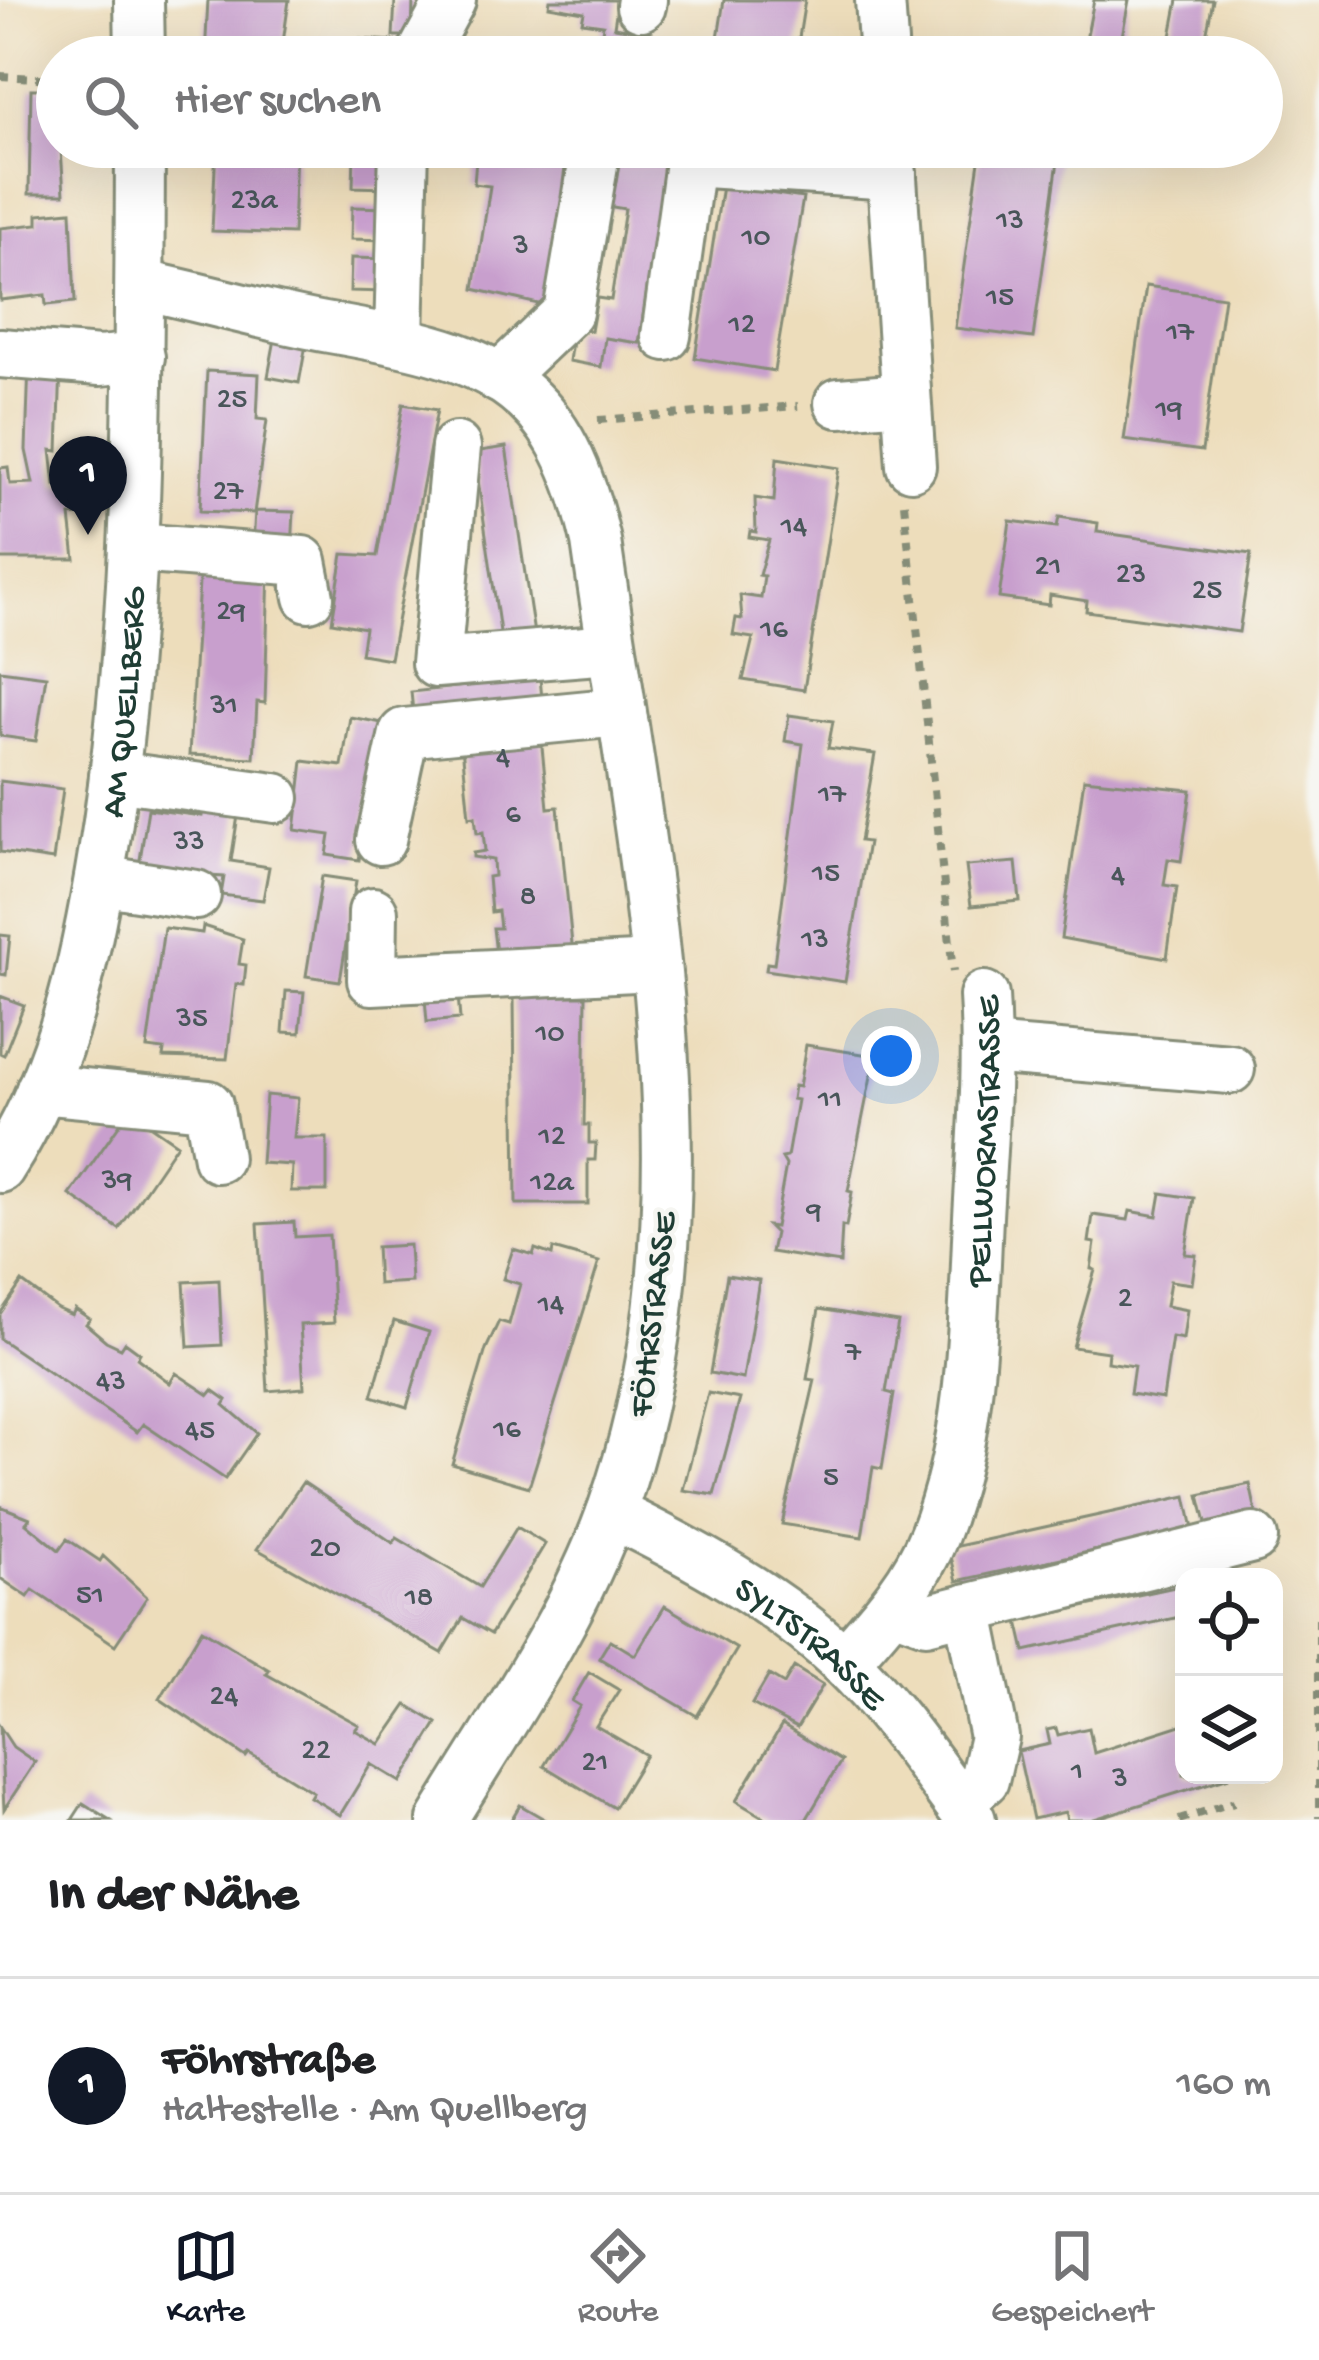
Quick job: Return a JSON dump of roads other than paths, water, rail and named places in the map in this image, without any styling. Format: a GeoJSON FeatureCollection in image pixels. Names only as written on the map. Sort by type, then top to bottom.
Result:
{"type":"FeatureCollection","features":[{"type":"Feature","properties":{"kind":"street"},"geometry":{"type":"LineString","coordinates":[[139,0],[140,36]]}},
{"type":"Feature","properties":{"kind":"street"},"geometry":{"type":"LineString","coordinates":[[431,36],[451,0]]}},
{"type":"Feature","properties":{"kind":"street"},"geometry":{"type":"LineString","coordinates":[[880,0],[883,36]]}},
{"type":"Feature","properties":{"kind":"street","name":"AM QUELLBERG"},"geometry":{"type":"LineString","coordinates":[[0,1168],[41,1089],[72,1008],[99,880],[114,776],[135,548],[140,168]]}},
{"type":"Feature","properties":{"kind":"street"},"geometry":{"type":"LineString","coordinates":[[399,338],[403,168]]}},
{"type":"Feature","properties":{"kind":"street"},"geometry":{"type":"LineString","coordinates":[[499,378],[568,312],[592,168]]}},
{"type":"Feature","properties":{"kind":"street"},"geometry":{"type":"LineString","coordinates":[[666,336],[689,168]]}},
{"type":"Feature","properties":{"kind":"street"},"geometry":{"type":"LineString","coordinates":[[891,168],[911,466]]}},
{"type":"Feature","properties":{"kind":"street","name":"FÖHRSTRASSE"},"geometry":{"type":"LineString","coordinates":[[142,285],[448,352],[526,394],[554,424],[583,483],[656,966],[665,1112],[664,1220],[636,1428],[611,1513],[567,1607],[442,1820]]}},
{"type":"Feature","properties":{"kind":"street"},"geometry":{"type":"LineString","coordinates":[[0,353],[100,361],[140,357]]}},
{"type":"Feature","properties":{"kind":"street"},"geometry":{"type":"LineString","coordinates":[[839,403],[906,398]]}},
{"type":"Feature","properties":{"kind":"street"},"geometry":{"type":"LineString","coordinates":[[456,447],[436,664],[611,649]]}},
{"type":"Feature","properties":{"kind":"street"},"geometry":{"type":"LineString","coordinates":[[135,548],[302,561],[309,597]]}},
{"type":"Feature","properties":{"kind":"street"},"geometry":{"type":"LineString","coordinates":[[381,840],[404,733],[620,712]]}},
{"type":"Feature","properties":{"kind":"street"},"geometry":{"type":"LineString","coordinates":[[114,776],[275,798]]}},
{"type":"Feature","properties":{"kind":"street"},"geometry":{"type":"LineString","coordinates":[[99,880],[196,896]]}},
{"type":"Feature","properties":{"kind":"street"},"geometry":{"type":"LineString","coordinates":[[373,912],[372,980],[656,966]]}},
{"type":"Feature","properties":{"kind":"street","name":"PELLWORMSTRASSE"},"geometry":{"type":"LineString","coordinates":[[844,1662],[906,1592],[933,1536],[956,1463],[972,1341],[987,1049],[984,996]]}},
{"type":"Feature","properties":{"kind":"street"},"geometry":{"type":"LineString","coordinates":[[987,1049],[1230,1069]]}},
{"type":"Feature","properties":{"kind":"street"},"geometry":{"type":"LineString","coordinates":[[41,1089],[208,1105],[218,1158]]}},
{"type":"Feature","properties":{"kind":"street","name":"SYLTSTRASSE"},"geometry":{"type":"LineString","coordinates":[[611,1513],[684,1548],[760,1596],[844,1662],[965,1811]]}},
{"type":"Feature","properties":{"kind":"street"},"geometry":{"type":"LineString","coordinates":[[892,1606],[920,1619],[1253,1538]]}},
{"type":"Feature","properties":{"kind":"street"},"geometry":{"type":"LineString","coordinates":[[965,1811],[984,1780],[994,1737],[968,1608]]}},
{"type":"Feature","properties":{"kind":"place","name":"Föhrstraße"},"geometry":{"type":"Point","coordinates":[88,535]}}]}
